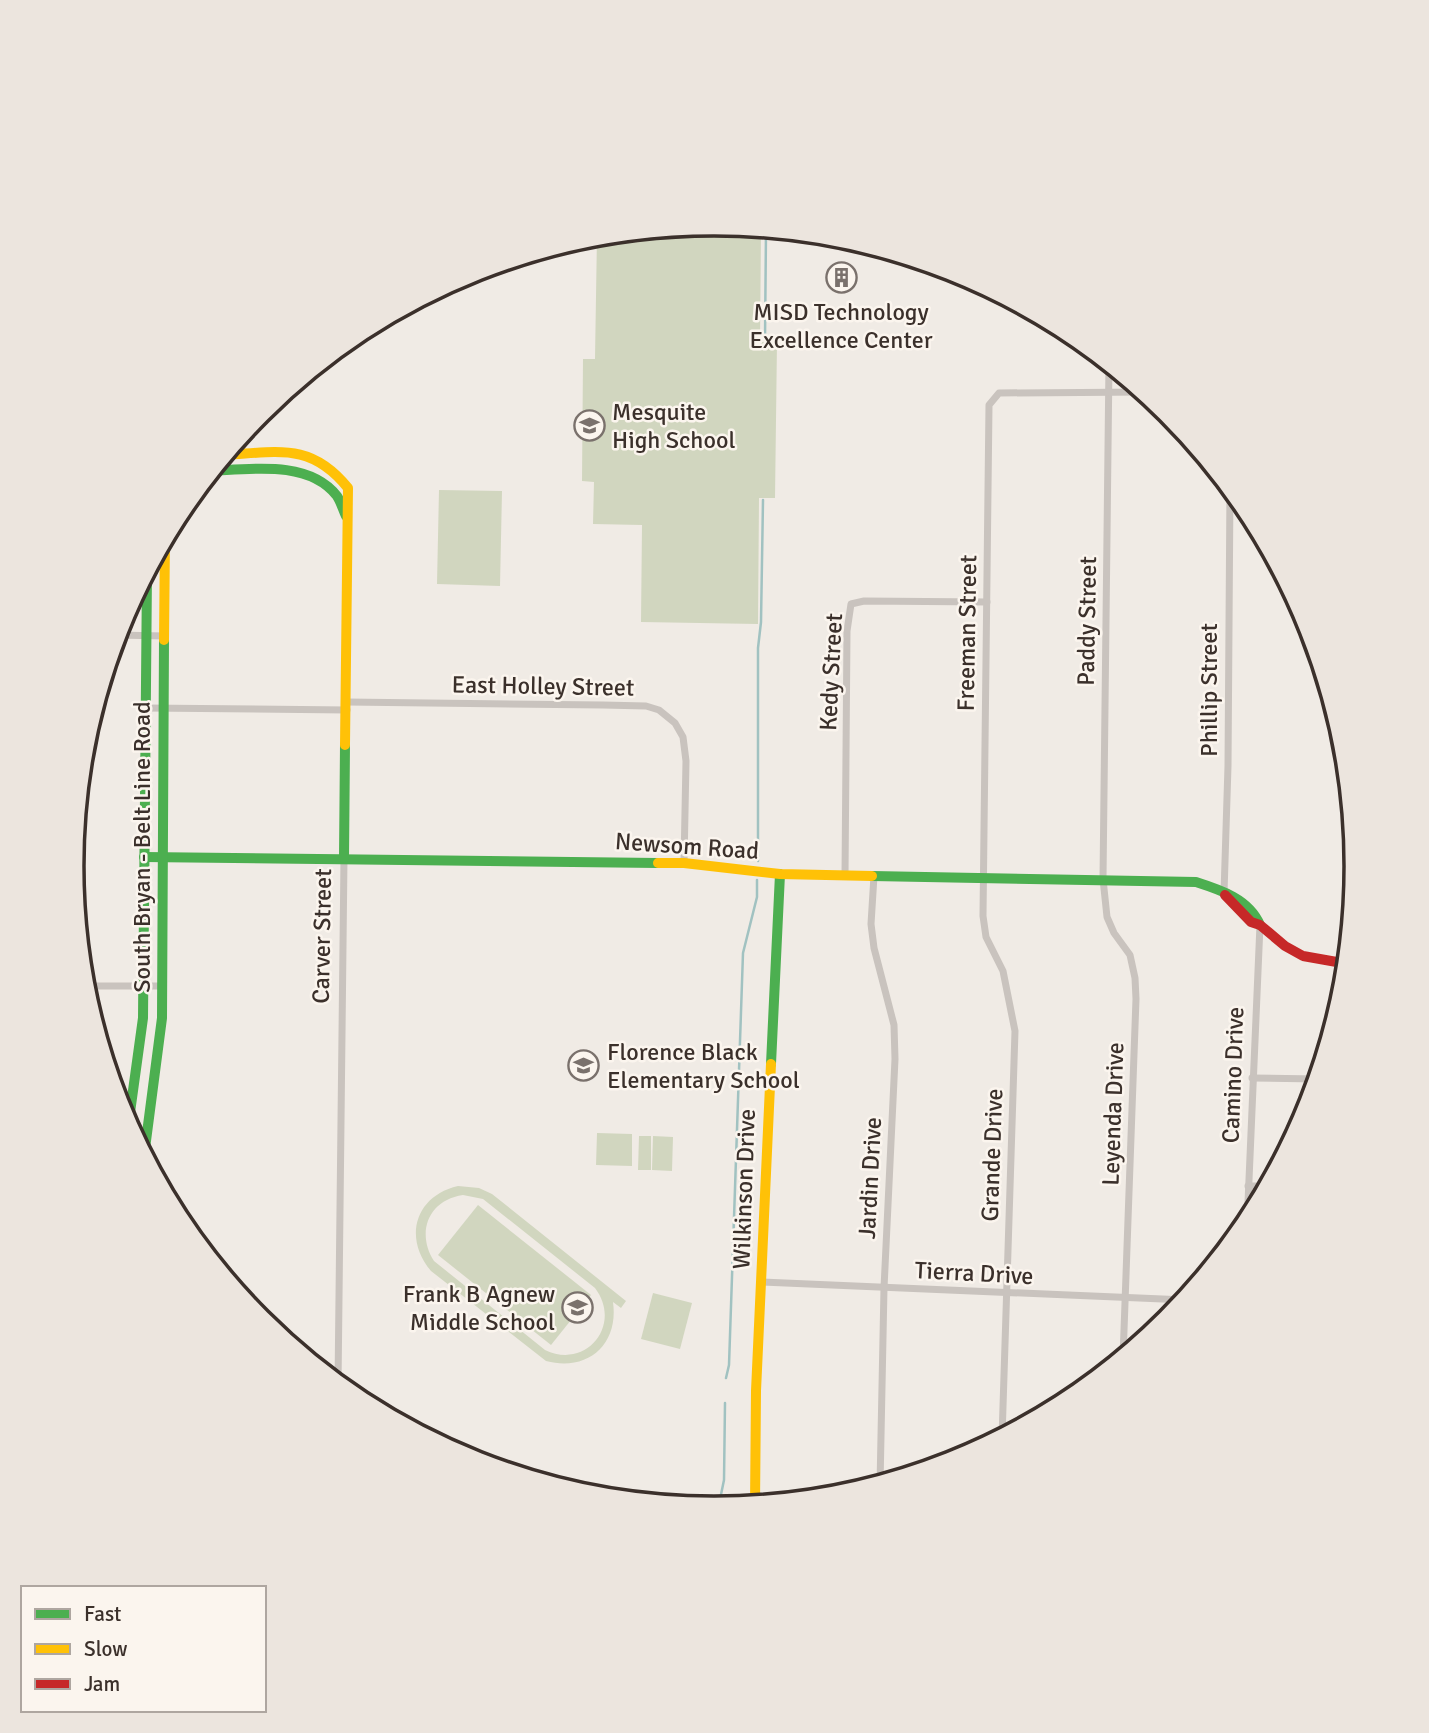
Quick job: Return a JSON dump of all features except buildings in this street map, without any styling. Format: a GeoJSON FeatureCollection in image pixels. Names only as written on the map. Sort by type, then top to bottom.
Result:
{"type":"FeatureCollection","features":[{"type":"Feature","properties":{"kind":"street","name":"Paddy Street"},"geometry":{"type":"LineString","coordinates":[[1103,879],[1109,375]]}},
{"type":"Feature","properties":{"kind":"street"},"geometry":{"type":"LineString","coordinates":[[1109,392],[1130,392]]}},
{"type":"Feature","properties":{"kind":"street","name":"Freeman Street"},"geometry":{"type":"LineString","coordinates":[[984,878],[989,405],[992,398],[999,393],[1109,392]]}},
{"type":"Feature","properties":{"kind":"street","name":"Carver Street"},"geometry":{"type":"LineString","coordinates":[[237,455],[294,453],[309,456],[336,474],[348,488],[338,1372]]}},
{"type":"Feature","properties":{"kind":"street"},"geometry":{"type":"LineString","coordinates":[[224,471],[297,471],[336,495],[348,519]]}},
{"type":"Feature","properties":{"kind":"street","name":"Phillip Street"},"geometry":{"type":"LineString","coordinates":[[1224,894],[1230,503]]}},
{"type":"Feature","properties":{"kind":"street","name":"South Bryan - Belt Line Road"},"geometry":{"type":"LineString","coordinates":[[146,1139],[159,1045],[163,986],[164,559]]}},
{"type":"Feature","properties":{"kind":"street","name":"South Bryan - Belt Line Road"},"geometry":{"type":"LineString","coordinates":[[131,1106],[142,1042],[147,593]]}},
{"type":"Feature","properties":{"kind":"street","name":"Kedy Street"},"geometry":{"type":"LineString","coordinates":[[845,876],[848,631],[851,604],[864,601],[987,602]]}},
{"type":"Feature","properties":{"kind":"street"},"geometry":{"type":"LineString","coordinates":[[128,635],[164,636]]}},
{"type":"Feature","properties":{"kind":"street","name":"East Holley Street"},"geometry":{"type":"LineString","coordinates":[[145,708],[646,706],[659,710],[675,723],[683,737],[686,761],[684,863]]}},
{"type":"Feature","properties":{"kind":"street"},"geometry":{"type":"LineString","coordinates":[[145,773],[163,773]]}},
{"type":"Feature","properties":{"kind":"street","name":"Newsom Road"},"geometry":{"type":"LineString","coordinates":[[144,856],[684,863],[780,874],[1196,882],[1236,898],[1258,917],[1260,925],[1285,946],[1303,956],[1338,962]]}},
{"type":"Feature","properties":{"kind":"street","name":"Wilkinson Drive"},"geometry":{"type":"LineString","coordinates":[[755,1496],[756,1391],[780,874]]}},
{"type":"Feature","properties":{"kind":"street","name":"Jardin Drive"},"geometry":{"type":"LineString","coordinates":[[874,876],[871,924],[874,948],[894,1025],[895,1059],[884,1288],[880,1475]]}},
{"type":"Feature","properties":{"kind":"street","name":"Grande Drive"},"geometry":{"type":"LineString","coordinates":[[984,878],[986,937],[1003,971],[1015,1031],[1002,1427]]}},
{"type":"Feature","properties":{"kind":"street","name":"Leyenda Drive"},"geometry":{"type":"LineString","coordinates":[[1103,879],[1107,917],[1114,933],[1130,955],[1135,978],[1124,1346]]}},
{"type":"Feature","properties":{"kind":"street","name":"Camino Drive"},"geometry":{"type":"LineString","coordinates":[[1248,1203],[1260,925]]}},
{"type":"Feature","properties":{"kind":"street"},"geometry":{"type":"LineString","coordinates":[[95,986],[163,986]]}},
{"type":"Feature","properties":{"kind":"street"},"geometry":{"type":"LineString","coordinates":[[1252,1077],[1308,1079]]}},
{"type":"Feature","properties":{"kind":"street"},"geometry":{"type":"LineString","coordinates":[[1248,1186],[1258,1186]]}},
{"type":"Feature","properties":{"kind":"street","name":"Tierra Drive"},"geometry":{"type":"LineString","coordinates":[[761,1282],[1172,1300]]}},
{"type":"Feature","properties":{"kind":"green space"},"geometry":{"type":"Polygon","coordinates":[[[673,237],[761,237],[760,342],[777,342],[775,498],[759,498],[758,624],[641,622],[642,525],[593,524],[594,482],[582,481],[583,359],[595,359],[597,247],[673,237]]]}},
{"type":"Feature","properties":{"kind":"green space"},"geometry":{"type":"Polygon","coordinates":[[[439,490],[502,491],[500,586],[437,584],[439,490]]]}},
{"type":"Feature","properties":{"kind":"green space"},"geometry":{"type":"Polygon","coordinates":[[[597,1133],[632,1134],[632,1166],[596,1165],[597,1133]]]}},
{"type":"Feature","properties":{"kind":"green space"},"geometry":{"type":"Polygon","coordinates":[[[639,1136],[651,1136],[651,1170],[638,1170],[639,1136]]]}},
{"type":"Feature","properties":{"kind":"green space"},"geometry":{"type":"Polygon","coordinates":[[[653,1136],[673,1137],[672,1171],[652,1170],[653,1136]]]}},
{"type":"Feature","properties":{"kind":"green space"},"geometry":{"type":"Polygon","coordinates":[[[458,1186],[479,1188],[492,1194],[626,1301],[621,1308],[613,1302],[611,1331],[597,1352],[587,1359],[575,1362],[546,1361],[431,1271],[417,1245],[416,1232],[423,1209],[443,1191],[458,1186]],[[463,1195],[441,1203],[434,1211],[426,1229],[426,1240],[434,1261],[545,1350],[560,1355],[574,1354],[586,1349],[596,1340],[605,1316],[603,1302],[595,1288],[483,1199],[463,1195]]]}},
{"type":"Feature","properties":{"kind":"green space"},"geometry":{"type":"Polygon","coordinates":[[[478,1205],[591,1295],[551,1345],[438,1255],[478,1205]]]}},
{"type":"Feature","properties":{"kind":"green space"},"geometry":{"type":"Polygon","coordinates":[[[653,1293],[692,1303],[680,1349],[641,1339],[653,1293]]]}},
{"type":"Feature","properties":{"kind":"waterway"},"geometry":{"type":"LineString","coordinates":[[765,340],[766,238]]}},
{"type":"Feature","properties":{"kind":"waterway"},"geometry":{"type":"LineString","coordinates":[[758,861],[758,648],[761,622],[763,500]]}},
{"type":"Feature","properties":{"kind":"waterway"},"geometry":{"type":"LineString","coordinates":[[726,1378],[729,1365],[743,953],[757,897],[757,880]]}},
{"type":"Feature","properties":{"kind":"waterway"},"geometry":{"type":"LineString","coordinates":[[721,1497],[724,1480],[725,1403]]}},
{"type":"Feature","properties":{"kind":"traffic: fast"},"geometry":{"type":"LineString","coordinates":[[224,471],[279,469],[311,477],[337,496],[346,516]]}},
{"type":"Feature","properties":{"kind":"traffic: fast"},"geometry":{"type":"LineString","coordinates":[[131,1105],[143,1018],[147,593]]}},
{"type":"Feature","properties":{"kind":"traffic: fast"},"geometry":{"type":"LineString","coordinates":[[146,1139],[162,1018],[164,640]]}},
{"type":"Feature","properties":{"kind":"traffic: fast"},"geometry":{"type":"LineString","coordinates":[[344,858],[345,745]]}},
{"type":"Feature","properties":{"kind":"traffic: fast"},"geometry":{"type":"LineString","coordinates":[[144,857],[658,863]]}},
{"type":"Feature","properties":{"kind":"traffic: fast"},"geometry":{"type":"LineString","coordinates":[[771,1064],[780,874]]}},
{"type":"Feature","properties":{"kind":"traffic: fast"},"geometry":{"type":"LineString","coordinates":[[872,876],[1196,882],[1242,902],[1260,925]]}},
{"type":"Feature","properties":{"kind":"traffic: slow"},"geometry":{"type":"LineString","coordinates":[[237,454],[277,452],[307,457],[321,463],[348,488],[345,745]]}},
{"type":"Feature","properties":{"kind":"traffic: slow"},"geometry":{"type":"LineString","coordinates":[[164,640],[165,557]]}},
{"type":"Feature","properties":{"kind":"traffic: slow"},"geometry":{"type":"LineString","coordinates":[[658,863],[684,863],[780,874],[872,876]]}},
{"type":"Feature","properties":{"kind":"traffic: slow"},"geometry":{"type":"LineString","coordinates":[[755,1496],[756,1391],[771,1064]]}},
{"type":"Feature","properties":{"kind":"traffic: jam"},"geometry":{"type":"LineString","coordinates":[[1225,895],[1251,922],[1260,925],[1285,946],[1303,956],[1338,962]]}},
{"type":"Feature","properties":{"kind":"place","name":"MISD Technology Excellence Center"},"geometry":{"type":"Point","coordinates":[841,278]}},
{"type":"Feature","properties":{"kind":"place","name":"Mesquite High School"},"geometry":{"type":"Point","coordinates":[589,426]}},
{"type":"Feature","properties":{"kind":"place","name":"Florence Black Elementary School"},"geometry":{"type":"Point","coordinates":[584,1066]}},
{"type":"Feature","properties":{"kind":"place","name":"Frank B Agnew Middle School"},"geometry":{"type":"Point","coordinates":[578,1308]}}]}
